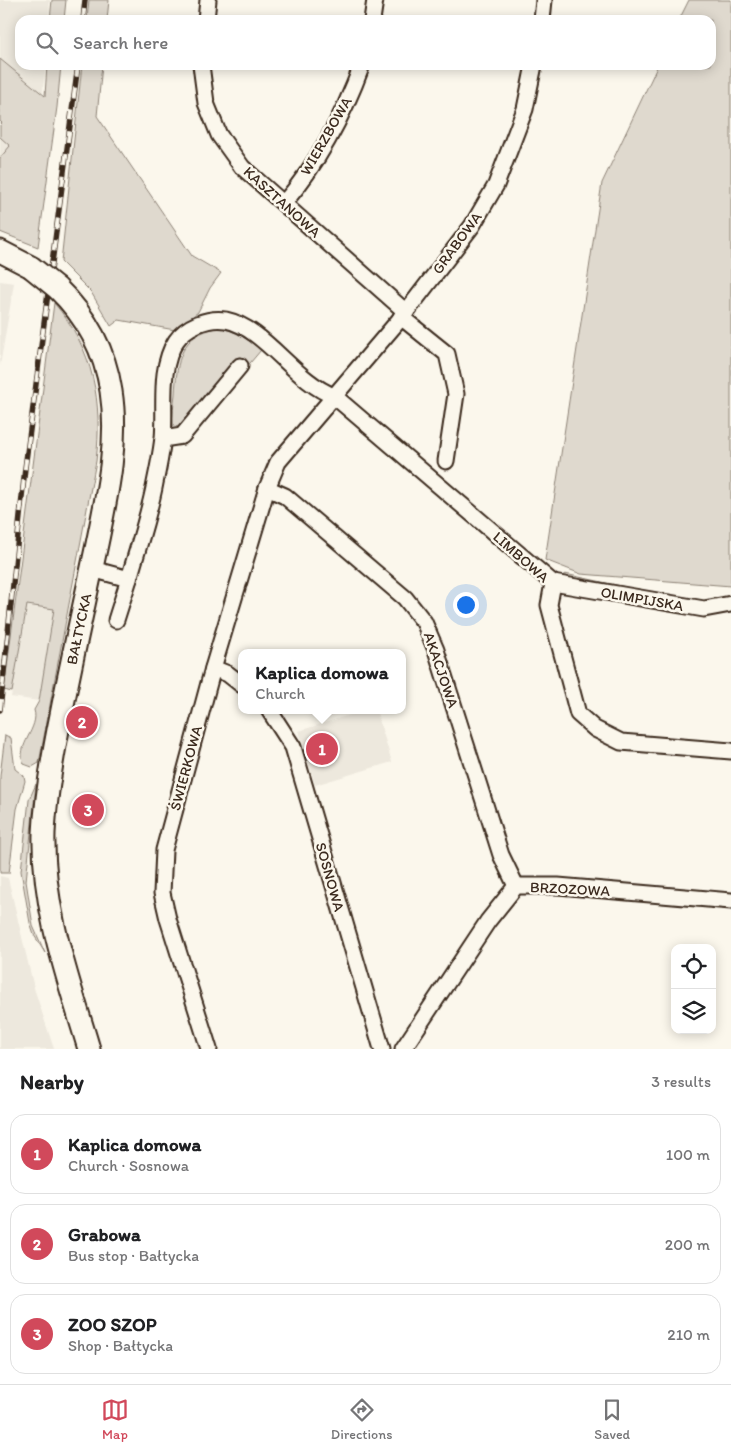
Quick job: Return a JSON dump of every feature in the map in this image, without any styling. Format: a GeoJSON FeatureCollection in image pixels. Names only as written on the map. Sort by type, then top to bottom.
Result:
{"type":"FeatureCollection","features":[{"type":"Feature","properties":{"kind":"main road","name":"BAŁTYCKA"},"geometry":{"type":"LineString","coordinates":[[0,251],[31,267],[57,288],[78,312],[95,340],[106,368],[112,400],[109,475],[51,770],[44,832],[46,886],[54,932],[89,1049]]}},
{"type":"Feature","properties":{"kind":"street"},"geometry":{"type":"LineString","coordinates":[[206,15],[208,0]]}},
{"type":"Feature","properties":{"kind":"street"},"geometry":{"type":"LineString","coordinates":[[373,15],[375,0]]}},
{"type":"Feature","properties":{"kind":"street"},"geometry":{"type":"LineString","coordinates":[[542,15],[544,0]]}},
{"type":"Feature","properties":{"kind":"street","name":"KASZTANOWA"},"geometry":{"type":"LineString","coordinates":[[202,70],[206,103],[218,135],[242,167],[284,203],[447,354],[456,394],[446,461]]}},
{"type":"Feature","properties":{"kind":"street","name":"WIERZBOWA"},"geometry":{"type":"LineString","coordinates":[[284,203],[317,155],[348,102],[360,70]]}},
{"type":"Feature","properties":{"kind":"street","name":"GRABOWA"},"geometry":{"type":"LineString","coordinates":[[267,488],[278,462],[403,314],[472,226],[496,185],[525,109],[533,70]]}},
{"type":"Feature","properties":{"kind":"street"},"geometry":{"type":"LineString","coordinates":[[116,620],[155,484],[163,438],[166,375],[169,356],[176,341],[195,325],[210,320],[226,320],[251,332],[317,388],[334,396]]}},
{"type":"Feature","properties":{"kind":"street"},"geometry":{"type":"LineString","coordinates":[[163,438],[182,436],[240,366]]}},
{"type":"Feature","properties":{"kind":"street","name":"LIMBOWA"},"geometry":{"type":"LineString","coordinates":[[334,396],[553,583],[549,605],[578,714],[595,729],[621,742],[731,751]]}},
{"type":"Feature","properties":{"kind":"street","name":"ŚWIERKOWA"},"geometry":{"type":"LineString","coordinates":[[209,1049],[168,919],[162,893],[164,850],[213,668],[267,488]]}},
{"type":"Feature","properties":{"kind":"street","name":"AKACJOWA"},"geometry":{"type":"LineString","coordinates":[[267,488],[285,496],[398,592],[424,622],[436,650],[501,855],[516,886]]}},
{"type":"Feature","properties":{"kind":"street"},"geometry":{"type":"LineString","coordinates":[[92,569],[129,579]]}},
{"type":"Feature","properties":{"kind":"street","name":"OLIMPIJSKA"},"geometry":{"type":"LineString","coordinates":[[553,583],[704,610],[731,604]]}},
{"type":"Feature","properties":{"kind":"street"},"geometry":{"type":"LineString","coordinates":[[213,668],[238,682]]}},
{"type":"Feature","properties":{"kind":"street","name":"SOSNOWA"},"geometry":{"type":"LineString","coordinates":[[272,714],[293,747],[382,1049]]}},
{"type":"Feature","properties":{"kind":"street","name":"BRZOZOWA"},"geometry":{"type":"LineString","coordinates":[[403,1049],[488,921],[516,886],[558,886],[731,901]]}},
{"type":"Feature","properties":{"kind":"shaded area"},"geometry":{"type":"Polygon","coordinates":[[[0,0],[50,0],[49,15],[15,15],[15,70],[45,70],[40,114],[0,159],[0,0]]]}},
{"type":"Feature","properties":{"kind":"shaded area"},"geometry":{"type":"Polygon","coordinates":[[[52,0],[66,0],[64,15],[50,15],[52,0]]]}},
{"type":"Feature","properties":{"kind":"shaded area"},"geometry":{"type":"Polygon","coordinates":[[[89,0],[109,0],[108,15],[88,15],[89,0]]]}},
{"type":"Feature","properties":{"kind":"shaded area"},"geometry":{"type":"Polygon","coordinates":[[[689,0],[731,0],[731,586],[581,574],[545,560],[602,183],[656,70],[716,70],[716,15],[682,15],[689,0]]]}},
{"type":"Feature","properties":{"kind":"shaded area"},"geometry":{"type":"Polygon","coordinates":[[[0,59],[45,96],[47,70],[61,70],[38,247],[0,232],[0,158],[10,146],[0,137],[0,125],[2,123],[0,121],[0,59]]]}},
{"type":"Feature","properties":{"kind":"shaded area"},"geometry":{"type":"Polygon","coordinates":[[[81,70],[102,70],[97,116],[192,256],[221,273],[210,288],[198,312],[175,330],[119,320],[111,326],[91,292],[61,262],[81,70]]]}},
{"type":"Feature","properties":{"kind":"shaded area"},"geometry":{"type":"Polygon","coordinates":[[[0,281],[14,283],[0,366],[0,281]]]}},
{"type":"Feature","properties":{"kind":"shaded area"},"geometry":{"type":"Polygon","coordinates":[[[54,303],[68,321],[87,358],[96,398],[98,439],[96,461],[39,763],[32,767],[24,764],[22,757],[25,744],[34,724],[34,710],[39,701],[54,609],[27,605],[12,692],[4,690],[54,303]]]}},
{"type":"Feature","properties":{"kind":"shaded area"},"geometry":{"type":"Polygon","coordinates":[[[218,328],[236,333],[261,350],[245,369],[234,361],[179,427],[173,426],[177,371],[183,351],[196,336],[205,331],[218,328]]]}},
{"type":"Feature","properties":{"kind":"shaded area"},"geometry":{"type":"Polygon","coordinates":[[[565,574],[638,590],[573,581],[562,576],[565,574]]]}},
{"type":"Feature","properties":{"kind":"shaded area"},"geometry":{"type":"Polygon","coordinates":[[[27,605],[55,609],[39,701],[11,697],[27,605]]]}},
{"type":"Feature","properties":{"kind":"shaded area"},"geometry":{"type":"Polygon","coordinates":[[[352,714],[377,714],[392,762],[315,785],[299,731],[352,714]]]}},
{"type":"Feature","properties":{"kind":"shaded area"},"geometry":{"type":"Polygon","coordinates":[[[5,735],[11,738],[15,769],[24,776],[25,781],[17,809],[9,873],[0,873],[0,776],[5,735]]]}},
{"type":"Feature","properties":{"kind":"shaded area"},"geometry":{"type":"Polygon","coordinates":[[[36,784],[26,881],[33,926],[45,953],[34,935],[30,923],[21,871],[29,800],[36,784]]]}},
{"type":"Feature","properties":{"kind":"shaded area"},"geometry":{"type":"Polygon","coordinates":[[[0,876],[8,878],[34,988],[54,1049],[0,1049],[0,876]]]}},
{"type":"Feature","properties":{"kind":"railway"},"geometry":{"type":"LineString","coordinates":[[84,15],[85,0]]}},
{"type":"Feature","properties":{"kind":"railway"},"geometry":{"type":"LineString","coordinates":[[0,710],[25,468],[77,70]]}},
{"type":"Feature","properties":{"kind":"place","name":"Grabowa"},"geometry":{"type":"Point","coordinates":[82,722]}},
{"type":"Feature","properties":{"kind":"place","name":"Kaplica domowa"},"geometry":{"type":"Point","coordinates":[322,749]}},
{"type":"Feature","properties":{"kind":"place","name":"ZOO SZOP"},"geometry":{"type":"Point","coordinates":[88,810]}}]}
